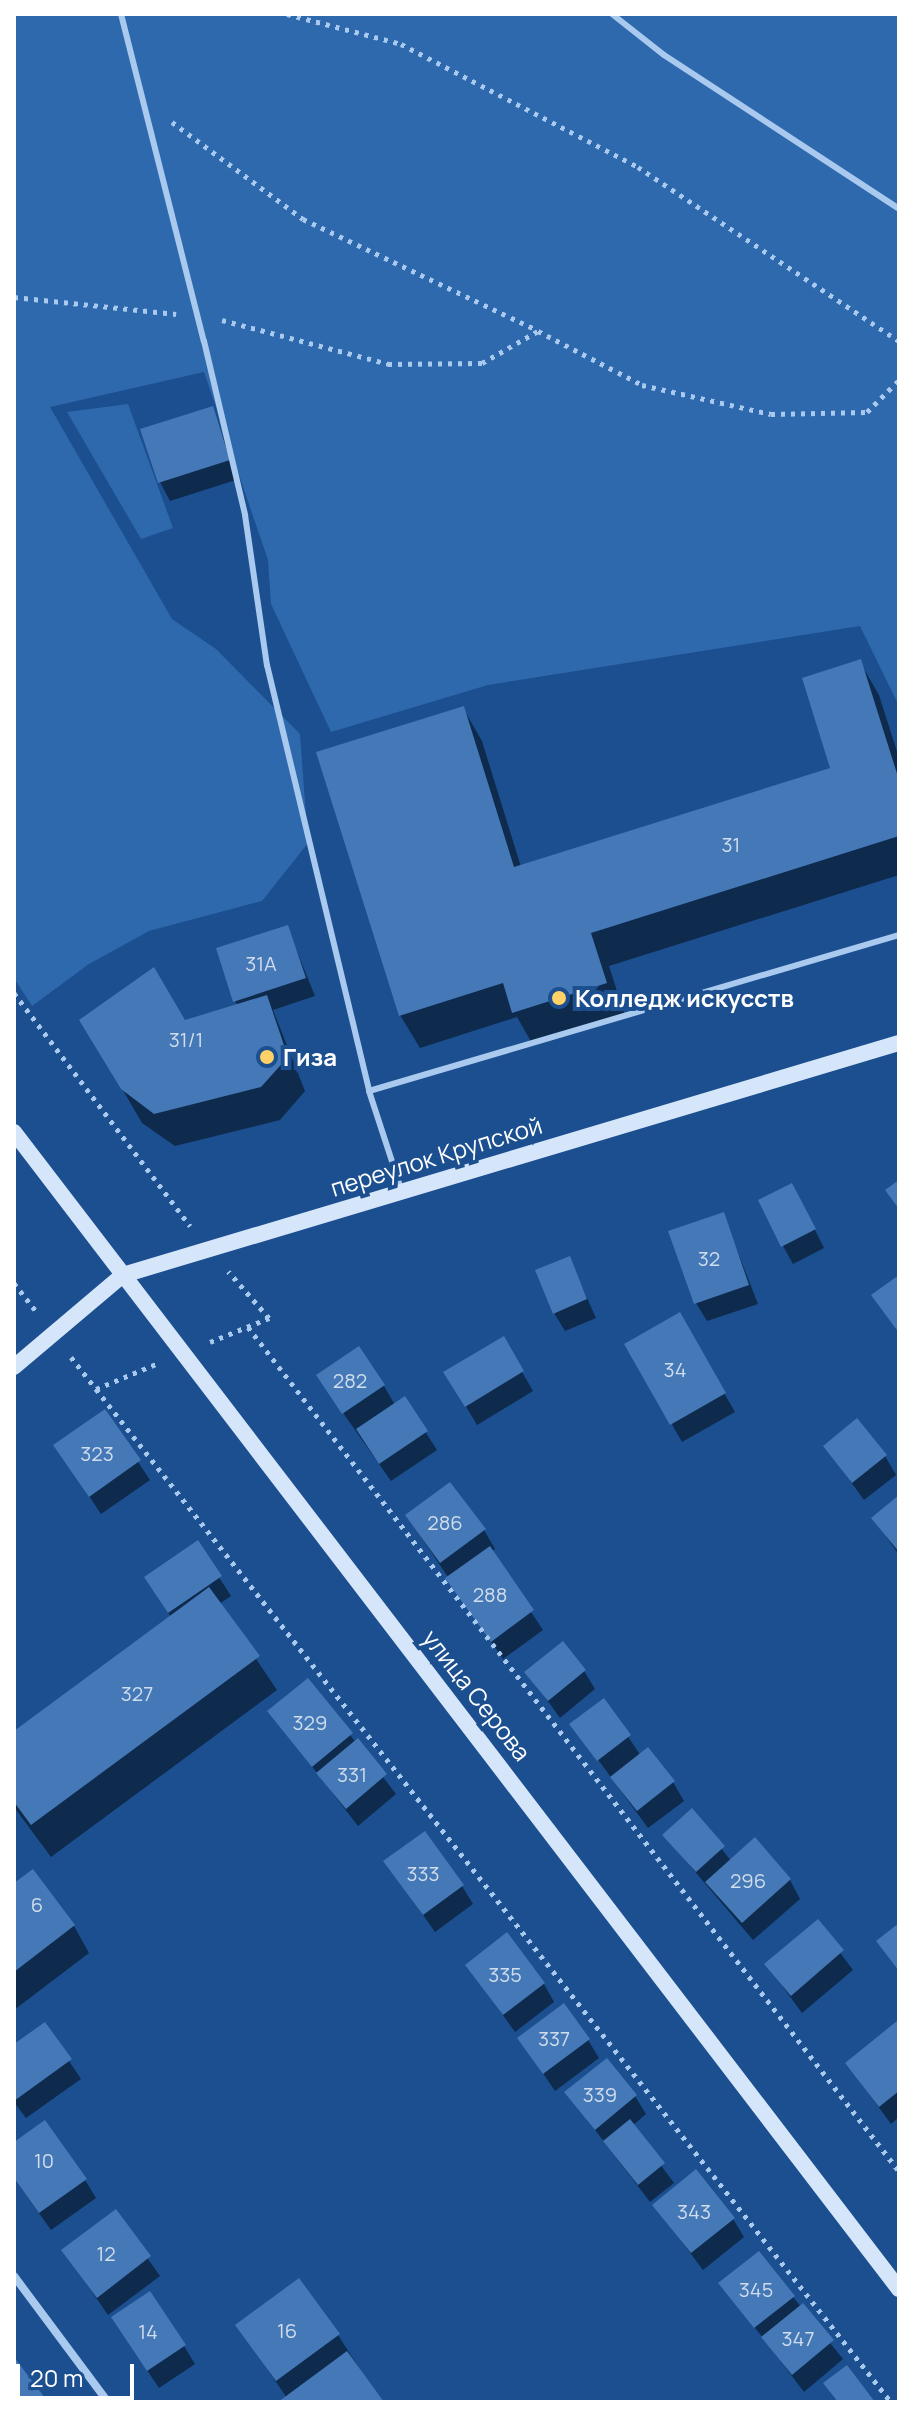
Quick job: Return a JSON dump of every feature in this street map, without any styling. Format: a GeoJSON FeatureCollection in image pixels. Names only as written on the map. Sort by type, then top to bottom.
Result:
{"type":"FeatureCollection","features":[{"type":"Feature","properties":{"kind":"main road","name":"переулок Крупской"},"geometry":{"type":"LineString","coordinates":[[14,1367],[123,1275],[899,1043]]}},
{"type":"Feature","properties":{"kind":"main road","name":"улица Серова"},"geometry":{"type":"LineString","coordinates":[[14,1132],[899,2289]]}},
{"type":"Feature","properties":{"kind":"street"},"geometry":{"type":"LineString","coordinates":[[14,2276],[108,2402]]}},
{"type":"Feature","properties":{"kind":"lane"},"geometry":{"type":"LineString","coordinates":[[121,14],[245,515],[267,665],[369,1091],[402,1191]]}},
{"type":"Feature","properties":{"kind":"lane"},"geometry":{"type":"LineString","coordinates":[[612,14],[690,73],[899,209]]}},
{"type":"Feature","properties":{"kind":"lane"},"geometry":{"type":"LineString","coordinates":[[369,1091],[899,935]]}},
{"type":"Feature","properties":{"kind":"path"},"geometry":{"type":"LineString","coordinates":[[287,14],[401,44],[638,167],[899,341]]}},
{"type":"Feature","properties":{"kind":"path"},"geometry":{"type":"LineString","coordinates":[[143,100],[303,219],[538,331],[642,385],[771,414],[867,412],[899,380]]}},
{"type":"Feature","properties":{"kind":"path"},"geometry":{"type":"LineString","coordinates":[[14,297],[198,316],[260,327],[388,364],[482,363],[538,331]]}},
{"type":"Feature","properties":{"kind":"path"},"geometry":{"type":"LineString","coordinates":[[248,1327],[899,2171]]}},
{"type":"Feature","properties":{"kind":"path"},"geometry":{"type":"LineString","coordinates":[[96,1389],[891,2402]]}},
{"type":"Feature","properties":{"kind":"shaded area"},"geometry":{"type":"Polygon","coordinates":[[[14,14],[899,14],[899,706],[860,626],[488,685],[331,732],[271,604],[268,560],[204,372],[50,407],[172,619],[216,649],[300,734],[308,843],[262,901],[149,931],[89,964],[32,1006],[14,978],[14,14]]]}},
{"type":"Feature","properties":{"kind":"shaded area"},"geometry":{"type":"Polygon","coordinates":[[[128,404],[173,528],[141,539],[67,412],[128,404]]]}},
{"type":"Feature","properties":{"kind":"building"},"geometry":{"type":"Polygon","coordinates":[[[213,406],[230,460],[158,483],[140,429],[213,406]]]}},
{"type":"Feature","properties":{"kind":"building"},"geometry":{"type":"Polygon","coordinates":[[[861,659],[899,780],[899,836],[591,933],[607,983],[512,1013],[503,983],[399,1016],[316,752],[464,706],[514,867],[830,768],[802,678],[861,659]]]}},
{"type":"Feature","properties":{"kind":"building"},"geometry":{"type":"Polygon","coordinates":[[[288,925],[306,978],[233,1002],[216,948],[288,925]]]}},
{"type":"Feature","properties":{"kind":"building"},"geometry":{"type":"Polygon","coordinates":[[[154,967],[185,1020],[267,995],[288,1057],[261,1087],[154,1114],[121,1089],[79,1020],[154,967]]]}},
{"type":"Feature","properties":{"kind":"building"},"geometry":{"type":"Polygon","coordinates":[[[899,1180],[899,1209],[885,1190],[899,1180]]]}},
{"type":"Feature","properties":{"kind":"building"},"geometry":{"type":"Polygon","coordinates":[[[792,1183],[816,1229],[781,1247],[758,1200],[792,1183]]]}},
{"type":"Feature","properties":{"kind":"building"},"geometry":{"type":"Polygon","coordinates":[[[724,1212],[749,1285],[694,1304],[668,1231],[724,1212]]]}},
{"type":"Feature","properties":{"kind":"building"},"geometry":{"type":"Polygon","coordinates":[[[570,1256],[587,1299],[553,1314],[535,1270],[570,1256]]]}},
{"type":"Feature","properties":{"kind":"building"},"geometry":{"type":"Polygon","coordinates":[[[899,1275],[899,1333],[871,1295],[899,1275]]]}},
{"type":"Feature","properties":{"kind":"building"},"geometry":{"type":"Polygon","coordinates":[[[680,1312],[726,1393],[670,1425],[624,1344],[680,1312]]]}},
{"type":"Feature","properties":{"kind":"building"},"geometry":{"type":"Polygon","coordinates":[[[504,1336],[524,1371],[465,1407],[443,1372],[504,1336]]]}},
{"type":"Feature","properties":{"kind":"building"},"geometry":{"type":"Polygon","coordinates":[[[359,1346],[385,1385],[342,1414],[316,1375],[359,1346]]]}},
{"type":"Feature","properties":{"kind":"building"},"geometry":{"type":"Polygon","coordinates":[[[405,1396],[428,1431],[379,1464],[356,1429],[405,1396]]]}},
{"type":"Feature","properties":{"kind":"building"},"geometry":{"type":"Polygon","coordinates":[[[105,1409],[141,1460],[89,1497],[53,1445],[105,1409]]]}},
{"type":"Feature","properties":{"kind":"building"},"geometry":{"type":"Polygon","coordinates":[[[857,1418],[887,1455],[852,1483],[823,1446],[857,1418]]]}},
{"type":"Feature","properties":{"kind":"building"},"geometry":{"type":"Polygon","coordinates":[[[450,1482],[486,1529],[440,1563],[405,1515],[450,1482]]]}},
{"type":"Feature","properties":{"kind":"building"},"geometry":{"type":"Polygon","coordinates":[[[899,1495],[899,1552],[871,1518],[899,1495]]]}},
{"type":"Feature","properties":{"kind":"building"},"geometry":{"type":"Polygon","coordinates":[[[198,1540],[222,1576],[168,1613],[144,1577],[198,1540]]]}},
{"type":"Feature","properties":{"kind":"building"},"geometry":{"type":"Polygon","coordinates":[[[490,1546],[534,1610],[491,1642],[445,1578],[490,1546]]]}},
{"type":"Feature","properties":{"kind":"building"},"geometry":{"type":"Polygon","coordinates":[[[209,1587],[260,1656],[31,1825],[14,1802],[14,1731],[209,1587]]]}},
{"type":"Feature","properties":{"kind":"building"},"geometry":{"type":"Polygon","coordinates":[[[563,1641],[586,1670],[548,1701],[524,1672],[563,1641]]]}},
{"type":"Feature","properties":{"kind":"building"},"geometry":{"type":"Polygon","coordinates":[[[308,1678],[353,1733],[312,1767],[267,1711],[308,1678]]]}},
{"type":"Feature","properties":{"kind":"building"},"geometry":{"type":"Polygon","coordinates":[[[604,1698],[631,1735],[597,1761],[569,1724],[604,1698]]]}},
{"type":"Feature","properties":{"kind":"building"},"geometry":{"type":"Polygon","coordinates":[[[358,1738],[387,1774],[346,1809],[316,1773],[358,1738]]]}},
{"type":"Feature","properties":{"kind":"building"},"geometry":{"type":"Polygon","coordinates":[[[648,1747],[675,1781],[637,1811],[610,1777],[648,1747]]]}},
{"type":"Feature","properties":{"kind":"building"},"geometry":{"type":"Polygon","coordinates":[[[692,1808],[725,1846],[696,1872],[662,1835],[692,1808]]]}},
{"type":"Feature","properties":{"kind":"building"},"geometry":{"type":"Polygon","coordinates":[[[425,1831],[464,1885],[423,1915],[383,1861],[425,1831]]]}},
{"type":"Feature","properties":{"kind":"building"},"geometry":{"type":"Polygon","coordinates":[[[755,1837],[791,1879],[742,1923],[705,1882],[755,1837]]]}},
{"type":"Feature","properties":{"kind":"building"},"geometry":{"type":"Polygon","coordinates":[[[33,1869],[75,1925],[14,1972],[14,1883],[33,1869]]]}},
{"type":"Feature","properties":{"kind":"building"},"geometry":{"type":"Polygon","coordinates":[[[818,1919],[844,1950],[791,1996],[764,1964],[818,1919]]]}},
{"type":"Feature","properties":{"kind":"building"},"geometry":{"type":"Polygon","coordinates":[[[899,1923],[899,1971],[876,1941],[899,1923]]]}},
{"type":"Feature","properties":{"kind":"building"},"geometry":{"type":"Polygon","coordinates":[[[507,1932],[545,1983],[503,2015],[465,1965],[507,1932]]]}},
{"type":"Feature","properties":{"kind":"building"},"geometry":{"type":"Polygon","coordinates":[[[564,2003],[590,2039],[543,2074],[517,2038],[564,2003]]]}},
{"type":"Feature","properties":{"kind":"building"},"geometry":{"type":"Polygon","coordinates":[[[897,2021],[899,2091],[879,2107],[845,2063],[897,2021]]]}},
{"type":"Feature","properties":{"kind":"building"},"geometry":{"type":"Polygon","coordinates":[[[45,2022],[72,2059],[14,2101],[14,2044],[45,2022]]]}},
{"type":"Feature","properties":{"kind":"building"},"geometry":{"type":"Polygon","coordinates":[[[607,2058],[637,2095],[595,2130],[564,2092],[607,2058]]]}},
{"type":"Feature","properties":{"kind":"building"},"geometry":{"type":"Polygon","coordinates":[[[630,2119],[665,2163],[638,2185],[603,2141],[630,2119]]]}},
{"type":"Feature","properties":{"kind":"building"},"geometry":{"type":"Polygon","coordinates":[[[45,2120],[87,2179],[39,2213],[14,2178],[14,2142],[45,2120]]]}},
{"type":"Feature","properties":{"kind":"building"},"geometry":{"type":"Polygon","coordinates":[[[696,2169],[735,2218],[691,2253],[652,2205],[696,2169]]]}},
{"type":"Feature","properties":{"kind":"building"},"geometry":{"type":"Polygon","coordinates":[[[116,2209],[151,2256],[97,2298],[61,2250],[116,2209]]]}},
{"type":"Feature","properties":{"kind":"building"},"geometry":{"type":"Polygon","coordinates":[[[759,2251],[795,2296],[754,2328],[718,2283],[759,2251]]]}},
{"type":"Feature","properties":{"kind":"building"},"geometry":{"type":"Polygon","coordinates":[[[299,2278],[340,2334],[276,2381],[235,2325],[299,2278]]]}},
{"type":"Feature","properties":{"kind":"building"},"geometry":{"type":"Polygon","coordinates":[[[150,2291],[186,2345],[147,2371],[111,2317],[150,2291]]]}},
{"type":"Feature","properties":{"kind":"building"},"geometry":{"type":"Polygon","coordinates":[[[803,2303],[834,2340],[792,2375],[761,2337],[803,2303]]]}},
{"type":"Feature","properties":{"kind":"building"},"geometry":{"type":"Polygon","coordinates":[[[347,2351],[384,2402],[278,2402],[347,2351]]]}},
{"type":"Feature","properties":{"kind":"building"},"geometry":{"type":"Polygon","coordinates":[[[14,2357],[48,2402],[14,2402],[14,2357]]]}},
{"type":"Feature","properties":{"kind":"building"},"geometry":{"type":"Polygon","coordinates":[[[847,2365],[875,2402],[838,2402],[823,2383],[847,2365]]]}},
{"type":"Feature","properties":{"kind":"place","name":"Колледж искусств"},"geometry":{"type":"Point","coordinates":[559,998]}},
{"type":"Feature","properties":{"kind":"place","name":"Гиза"},"geometry":{"type":"Point","coordinates":[267,1057]}}]}
